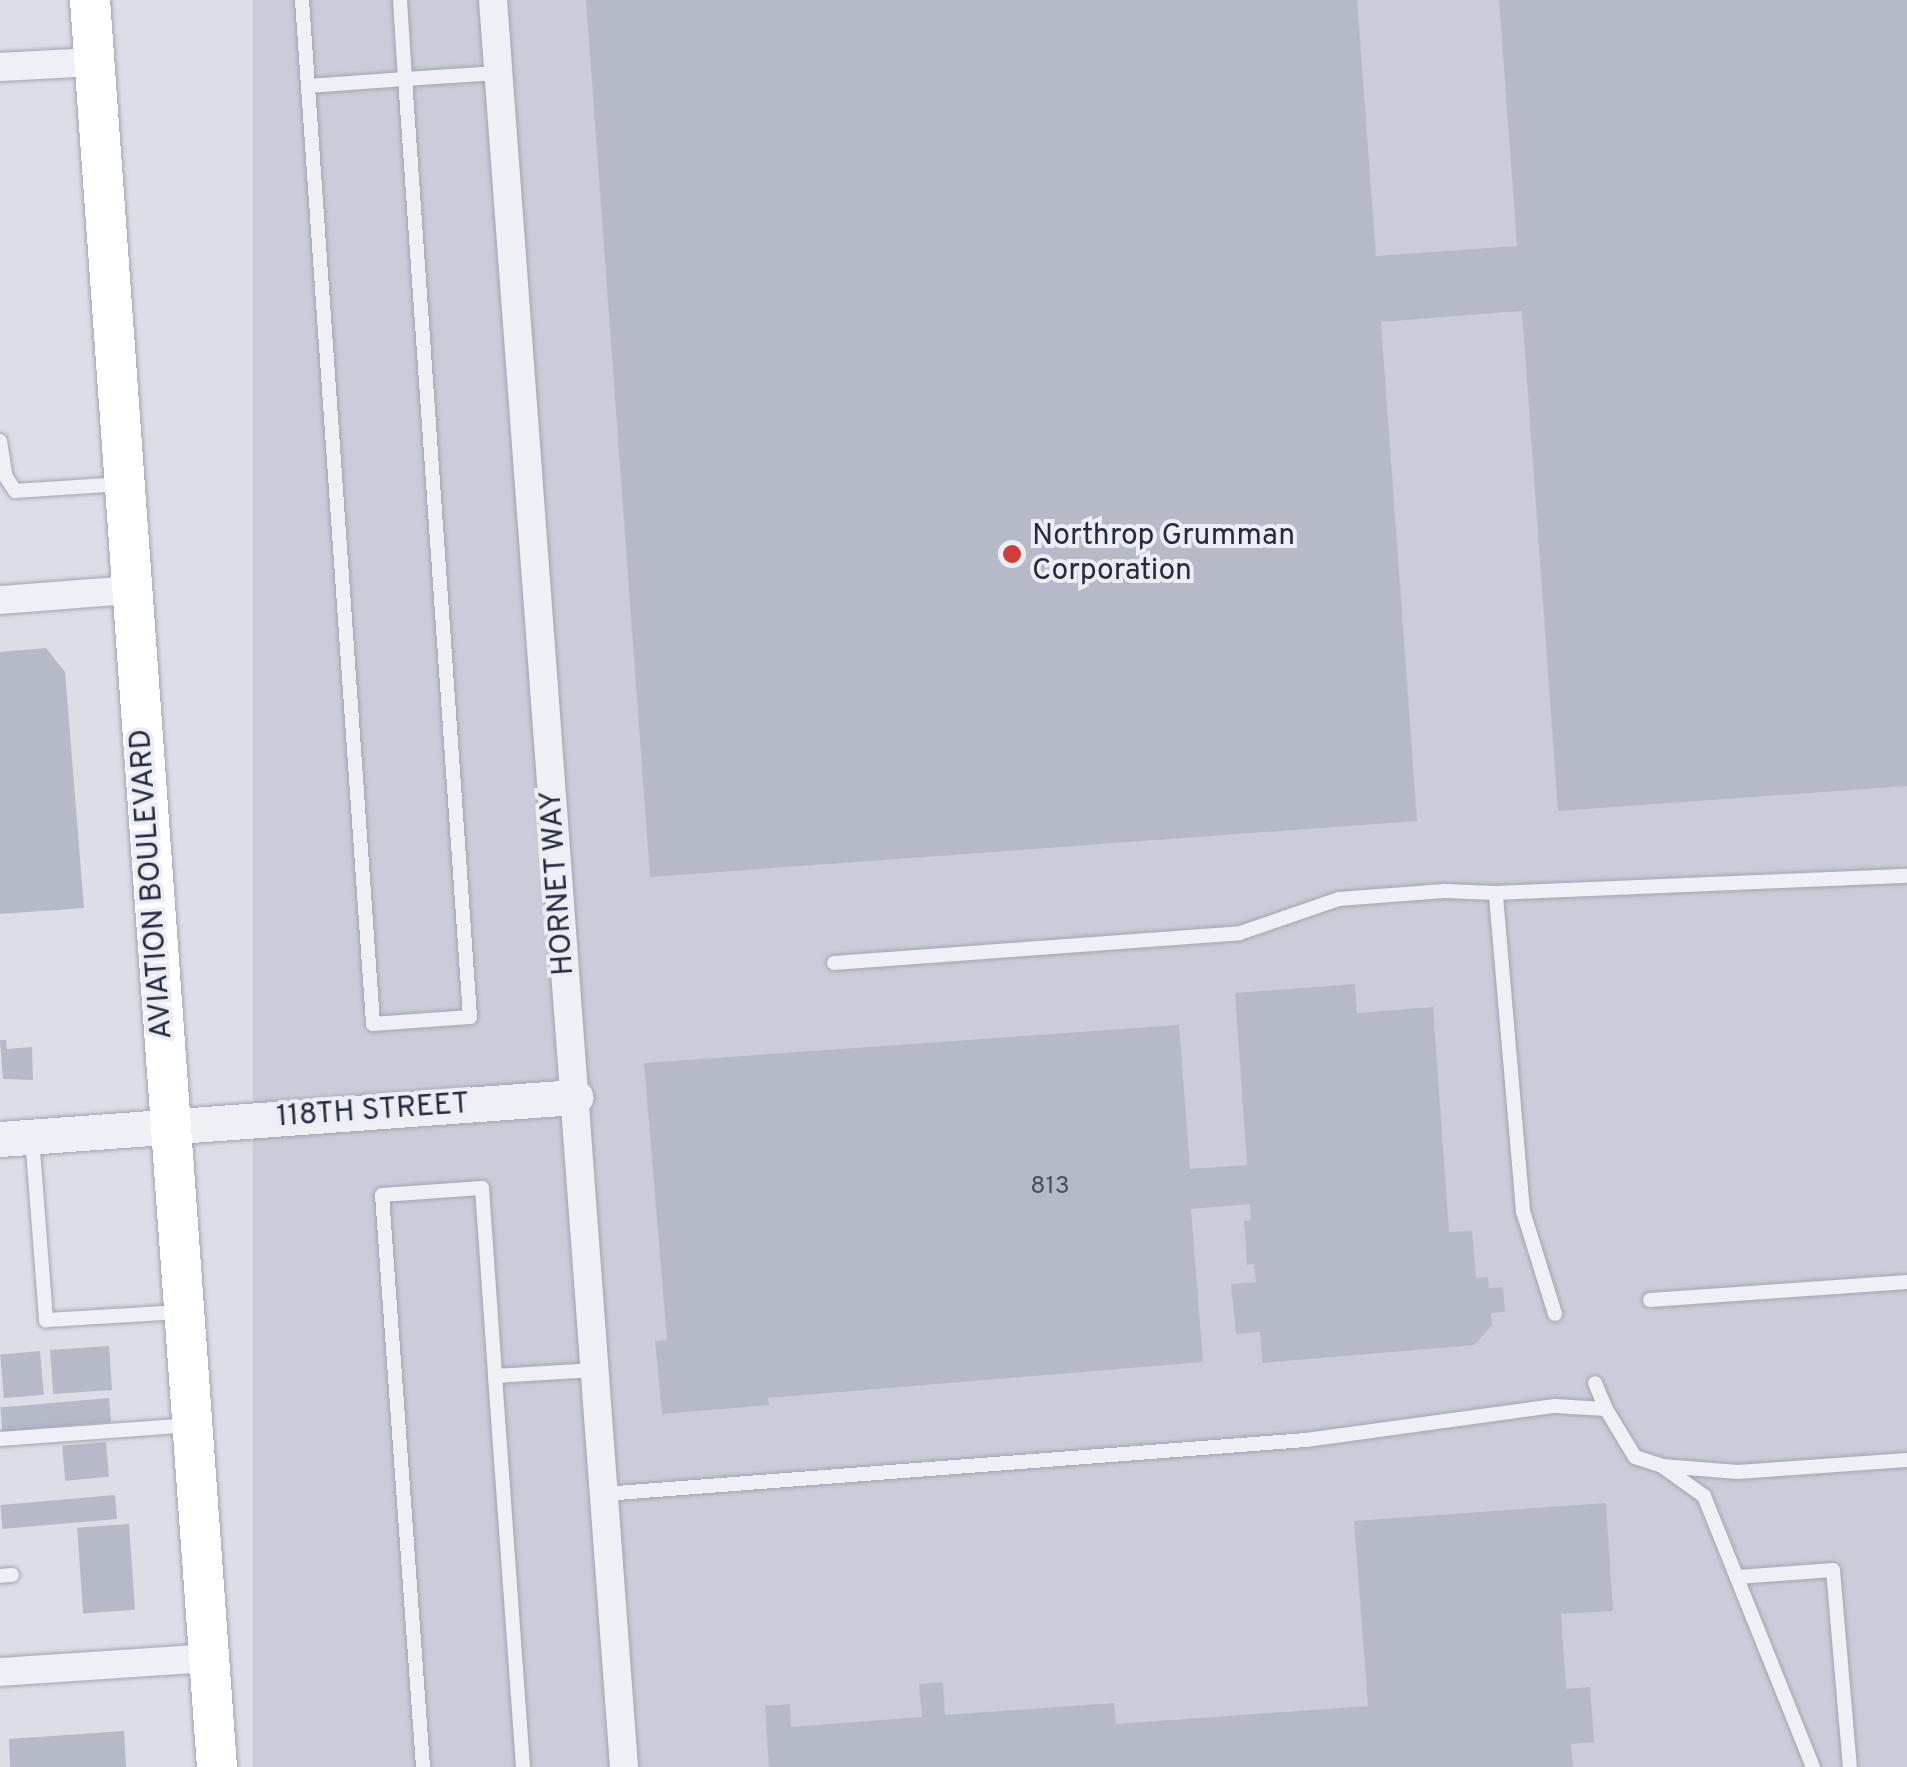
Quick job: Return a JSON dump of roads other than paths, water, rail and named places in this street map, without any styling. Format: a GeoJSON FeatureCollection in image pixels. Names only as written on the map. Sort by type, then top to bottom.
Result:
{"type":"FeatureCollection","features":[{"type":"Feature","properties":{"kind":"main road","name":"AVIATION BOULEVARD"},"geometry":{"type":"LineString","coordinates":[[90,0],[217,1767]]}},
{"type":"Feature","properties":{"kind":"street","name":"HORNET WAY"},"geometry":{"type":"LineString","coordinates":[[493,0],[624,1767]]}},
{"type":"Feature","properties":{"kind":"street"},"geometry":{"type":"LineString","coordinates":[[0,67],[94,62]]}},
{"type":"Feature","properties":{"kind":"street"},"geometry":{"type":"LineString","coordinates":[[0,600],[131,590]]}},
{"type":"Feature","properties":{"kind":"street","name":"118TH STREET"},"geometry":{"type":"LineString","coordinates":[[16,1138],[575,1097]]}},
{"type":"Feature","properties":{"kind":"street"},"geometry":{"type":"LineString","coordinates":[[0,1672],[210,1658]]}},
{"type":"Feature","properties":{"kind":"lane"},"geometry":{"type":"LineString","coordinates":[[302,0],[372,1024],[470,1017],[400,0]]}},
{"type":"Feature","properties":{"kind":"lane"},"geometry":{"type":"LineString","coordinates":[[308,86],[498,73]]}},
{"type":"Feature","properties":{"kind":"lane"},"geometry":{"type":"LineString","coordinates":[[0,441],[6,477],[15,490],[123,484]]}},
{"type":"Feature","properties":{"kind":"lane"},"geometry":{"type":"LineString","coordinates":[[834,963],[1240,933],[1338,899],[1444,891],[1907,876]]}},
{"type":"Feature","properties":{"kind":"lane"},"geometry":{"type":"LineString","coordinates":[[1496,892],[1523,1211],[1555,1314]]}},
{"type":"Feature","properties":{"kind":"lane"},"geometry":{"type":"LineString","coordinates":[[16,1138],[46,1320],[185,1312]]}},
{"type":"Feature","properties":{"kind":"lane"},"geometry":{"type":"LineString","coordinates":[[423,1767],[382,1195],[482,1188],[523,1767]]}},
{"type":"Feature","properties":{"kind":"lane"},"geometry":{"type":"LineString","coordinates":[[1650,1300],[1907,1282]]}},
{"type":"Feature","properties":{"kind":"lane"},"geometry":{"type":"LineString","coordinates":[[495,1376],[595,1370]]}},
{"type":"Feature","properties":{"kind":"lane"},"geometry":{"type":"LineString","coordinates":[[1595,1383],[1635,1457],[1662,1466],[1738,1472],[1907,1460]]}},
{"type":"Feature","properties":{"kind":"lane"},"geometry":{"type":"LineString","coordinates":[[604,1494],[1306,1440],[1554,1406],[1606,1409]]}},
{"type":"Feature","properties":{"kind":"lane"},"geometry":{"type":"LineString","coordinates":[[0,1438],[192,1424]]}},
{"type":"Feature","properties":{"kind":"lane"},"geometry":{"type":"LineString","coordinates":[[1662,1466],[1704,1496],[1813,1767]]}},
{"type":"Feature","properties":{"kind":"lane"},"geometry":{"type":"LineString","coordinates":[[1738,1577],[1832,1570],[1850,1767]]}},
{"type":"Feature","properties":{"kind":"place","name":"Northrop Grumman Corporation"},"geometry":{"type":"Point","coordinates":[1012,554]}}]}
